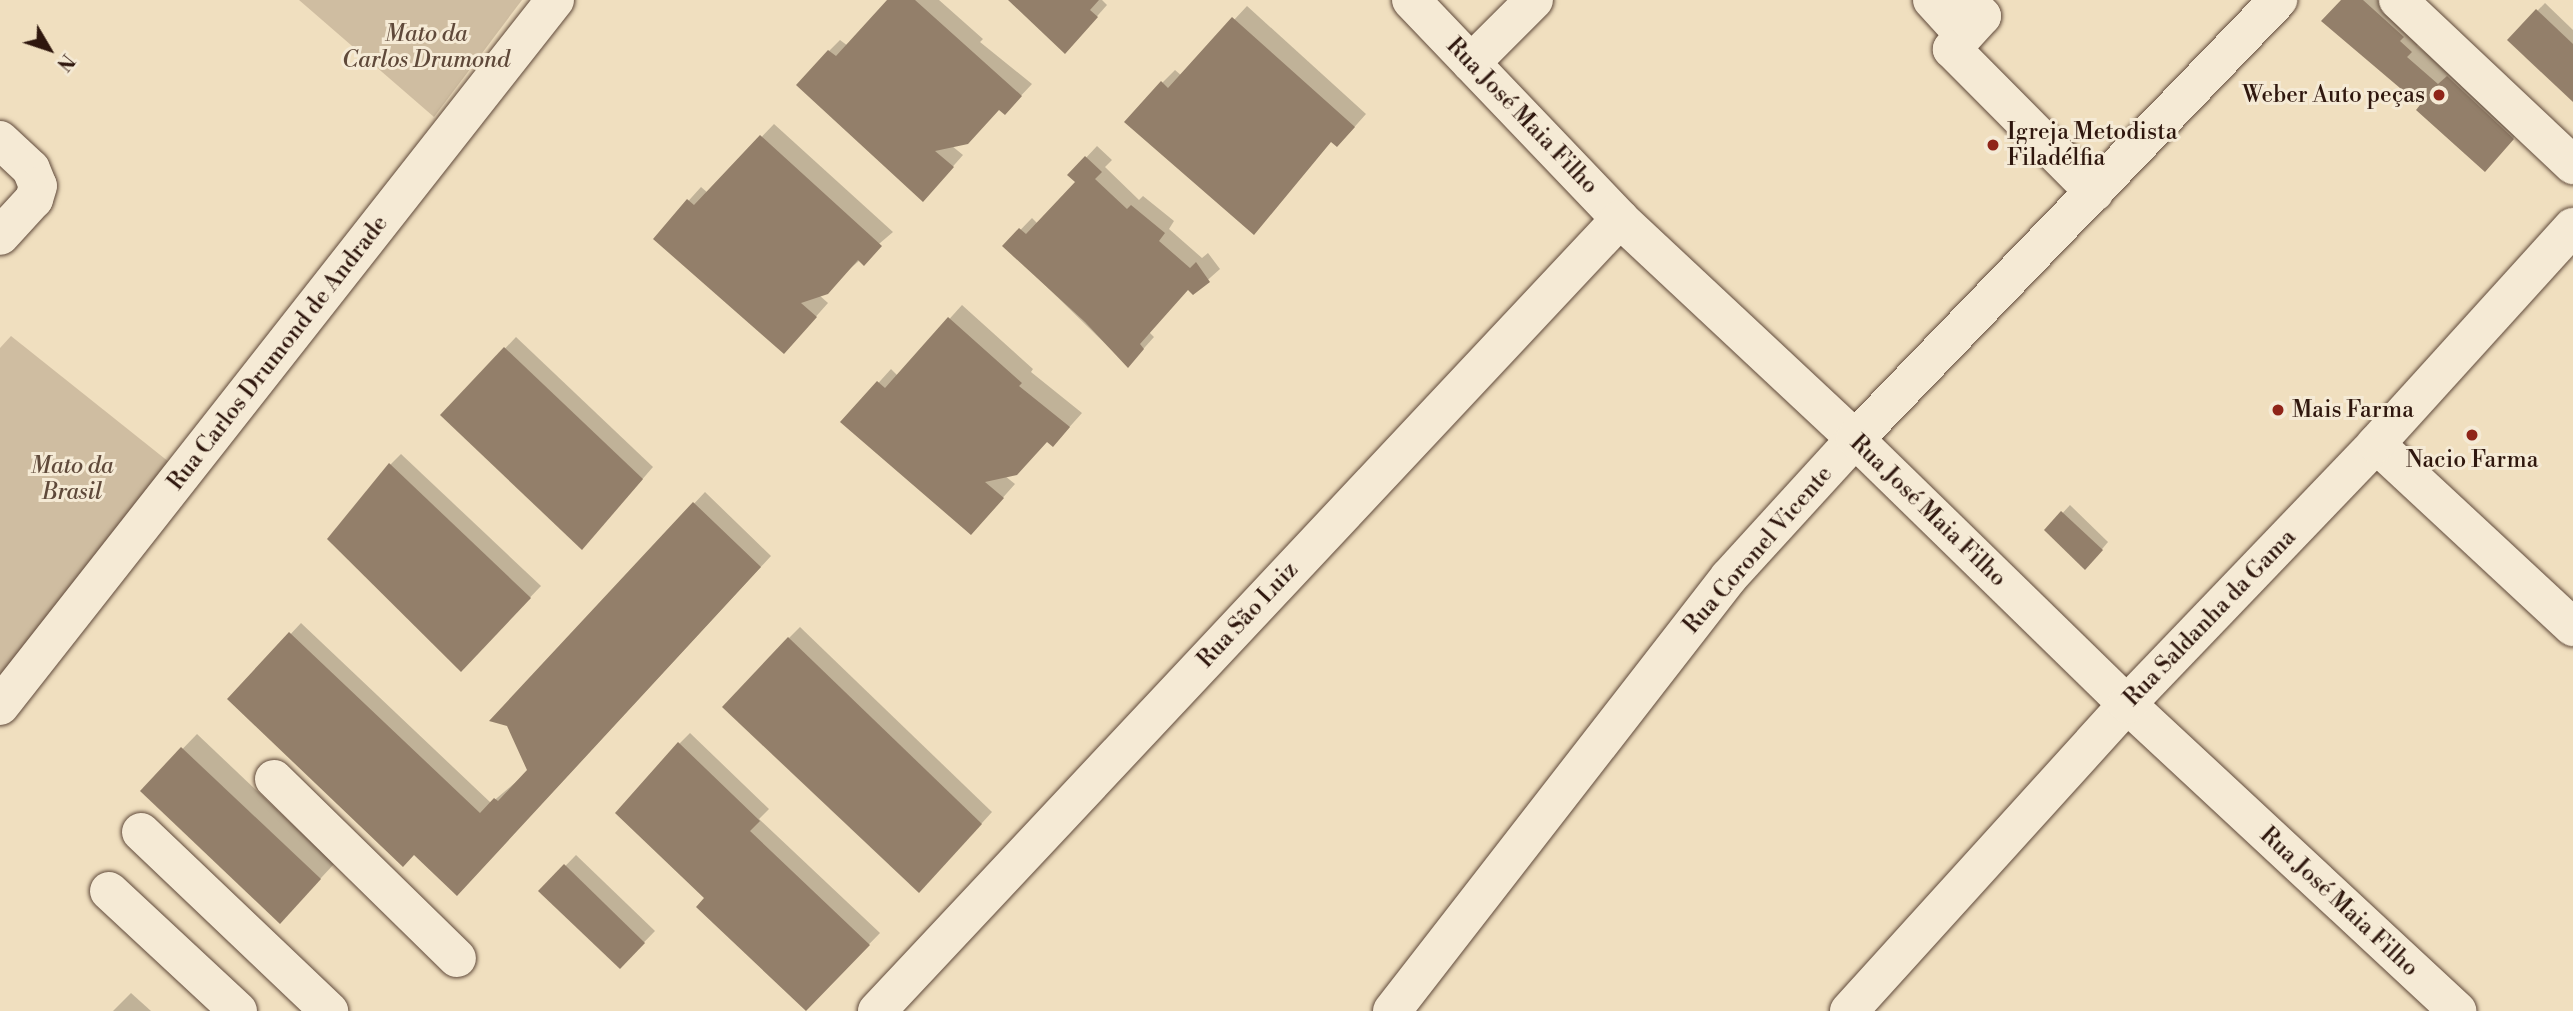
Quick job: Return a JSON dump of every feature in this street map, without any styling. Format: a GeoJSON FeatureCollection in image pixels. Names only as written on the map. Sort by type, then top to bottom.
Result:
{"type":"FeatureCollection","features":[{"type":"Feature","properties":{"kind":"street","name":"Rua Carlos Drumond de Andrade"},"geometry":{"type":"LineString","coordinates":[[0,706],[555,0]]}},
{"type":"Feature","properties":{"kind":"street","name":"Rua José Maia Filho"},"geometry":{"type":"LineString","coordinates":[[1411,0],[1620,219],[1855,439],[2127,705],[2457,1011]]}},
{"type":"Feature","properties":{"kind":"street"},"geometry":{"type":"LineString","coordinates":[[1471,63],[1534,0]]}},
{"type":"Feature","properties":{"kind":"street"},"geometry":{"type":"LineString","coordinates":[[1932,0],[1966,17],[1952,49],[2094,192]]}},
{"type":"Feature","properties":{"kind":"street","name":"Rua Coronel Vicente"},"geometry":{"type":"LineString","coordinates":[[1392,1011],[1730,577],[1855,439],[2278,0]]}},
{"type":"Feature","properties":{"kind":"street"},"geometry":{"type":"LineString","coordinates":[[2398,0],[2573,165]]}},
{"type":"Feature","properties":{"kind":"street"},"geometry":{"type":"LineString","coordinates":[[0,139],[31,169],[38,186],[34,199],[0,236]]}},
{"type":"Feature","properties":{"kind":"street","name":"Rua São Luiz"},"geometry":{"type":"LineString","coordinates":[[877,1011],[1620,219]]}},
{"type":"Feature","properties":{"kind":"street","name":"Rua Saldanha da Gama"},"geometry":{"type":"LineString","coordinates":[[1859,1007],[2127,705],[2376,444],[2573,227]]}},
{"type":"Feature","properties":{"kind":"street"},"geometry":{"type":"LineString","coordinates":[[2376,444],[2573,627]]}},
{"type":"Feature","properties":{"kind":"street"},"geometry":{"type":"LineString","coordinates":[[274,779],[457,958]]}},
{"type":"Feature","properties":{"kind":"street"},"geometry":{"type":"LineString","coordinates":[[141,832],[329,1011]]}},
{"type":"Feature","properties":{"kind":"street"},"geometry":{"type":"LineString","coordinates":[[108,891],[238,1011]]}},
{"type":"Feature","properties":{"kind":"green space","name":"Mato da Carlos Drumond"},"geometry":{"type":"Polygon","coordinates":[[[299,0],[522,0],[434,117],[299,0]]]}},
{"type":"Feature","properties":{"kind":"green space","name":"Mato da Brasil"},"geometry":{"type":"Polygon","coordinates":[[[11,336],[174,466],[0,684],[0,348],[11,336]]]}},
{"type":"Feature","properties":{"kind":"building"},"geometry":{"type":"Polygon","coordinates":[[[887,0],[915,0],[1022,96],[1005,115],[999,110],[968,144],[935,151],[954,167],[923,202],[796,85],[828,50],[836,56],[887,0]]]}},
{"type":"Feature","properties":{"kind":"building"},"geometry":{"type":"Polygon","coordinates":[[[1008,0],[1099,0],[1090,10],[1098,17],[1065,54],[1008,0]]]}},
{"type":"Feature","properties":{"kind":"building","name":"Weber Auto peças"},"geometry":{"type":"Polygon","coordinates":[[[2341,0],[2363,0],[2404,37],[2400,41],[2412,52],[2407,57],[2438,84],[2447,76],[2514,139],[2485,172],[2416,110],[2420,105],[2321,21],[2341,0]]]}},
{"type":"Feature","properties":{"kind":"building"},"geometry":{"type":"Polygon","coordinates":[[[2536,9],[2573,44],[2573,102],[2507,40],[2536,9]]]}},
{"type":"Feature","properties":{"kind":"building"},"geometry":{"type":"Polygon","coordinates":[[[1232,17],[1355,127],[1337,147],[1331,142],[1254,235],[1124,122],[1161,81],[1168,88],[1232,17]]]}},
{"type":"Feature","properties":{"kind":"building"},"geometry":{"type":"Polygon","coordinates":[[[760,135],[882,246],[864,266],[858,260],[828,294],[801,303],[817,317],[784,354],[653,239],[687,199],[694,205],[760,135]]]}},
{"type":"Feature","properties":{"kind":"building"},"geometry":{"type":"Polygon","coordinates":[[[1085,156],[1102,172],[1095,179],[1127,209],[1131,205],[1165,233],[1159,241],[1190,268],[1196,262],[1210,282],[1193,295],[1188,290],[1140,344],[1144,349],[1128,368],[1085,322],[1002,246],[1019,228],[1026,234],[1075,182],[1067,175],[1085,156]]]}},
{"type":"Feature","properties":{"kind":"building"},"geometry":{"type":"Polygon","coordinates":[[[948,317],[1022,383],[1019,386],[1070,427],[1053,447],[1047,442],[1017,475],[985,482],[1004,498],[971,535],[840,422],[877,381],[885,388],[948,317]]]}},
{"type":"Feature","properties":{"kind":"building"},"geometry":{"type":"Polygon","coordinates":[[[504,347],[643,479],[582,550],[440,415],[504,347]]]}},
{"type":"Feature","properties":{"kind":"building"},"geometry":{"type":"Polygon","coordinates":[[[389,463],[531,598],[461,672],[327,539],[389,463]]]}},
{"type":"Feature","properties":{"kind":"building"},"geometry":{"type":"Polygon","coordinates":[[[693,502],[761,567],[457,896],[414,855],[403,867],[227,699],[289,632],[480,813],[494,798],[498,801],[527,770],[507,726],[489,721],[693,502]]]}},
{"type":"Feature","properties":{"kind":"building"},"geometry":{"type":"Polygon","coordinates":[[[2061,511],[2103,550],[2085,570],[2044,530],[2061,511]]]}},
{"type":"Feature","properties":{"kind":"building"},"geometry":{"type":"Polygon","coordinates":[[[788,637],[982,824],[919,893],[722,707],[788,637]]]}},
{"type":"Feature","properties":{"kind":"building"},"geometry":{"type":"Polygon","coordinates":[[[678,742],[760,821],[750,831],[870,945],[806,1011],[696,907],[704,898],[615,813],[678,742]]]}},
{"type":"Feature","properties":{"kind":"building"},"geometry":{"type":"Polygon","coordinates":[[[181,747],[321,879],[280,924],[140,791],[181,747]]]}},
{"type":"Feature","properties":{"kind":"building"},"geometry":{"type":"Polygon","coordinates":[[[564,864],[645,943],[620,969],[538,891],[564,864]]]}},
{"type":"Feature","properties":{"kind":"place","name":"Weber Auto peças"},"geometry":{"type":"Point","coordinates":[2439,95]}},
{"type":"Feature","properties":{"kind":"place","name":"Igreja Metodista Filadélfia"},"geometry":{"type":"Point","coordinates":[1993,145]}},
{"type":"Feature","properties":{"kind":"place","name":"Mais Farma"},"geometry":{"type":"Point","coordinates":[2278,410]}},
{"type":"Feature","properties":{"kind":"place","name":"Nacio Farma"},"geometry":{"type":"Point","coordinates":[2472,435]}}]}
